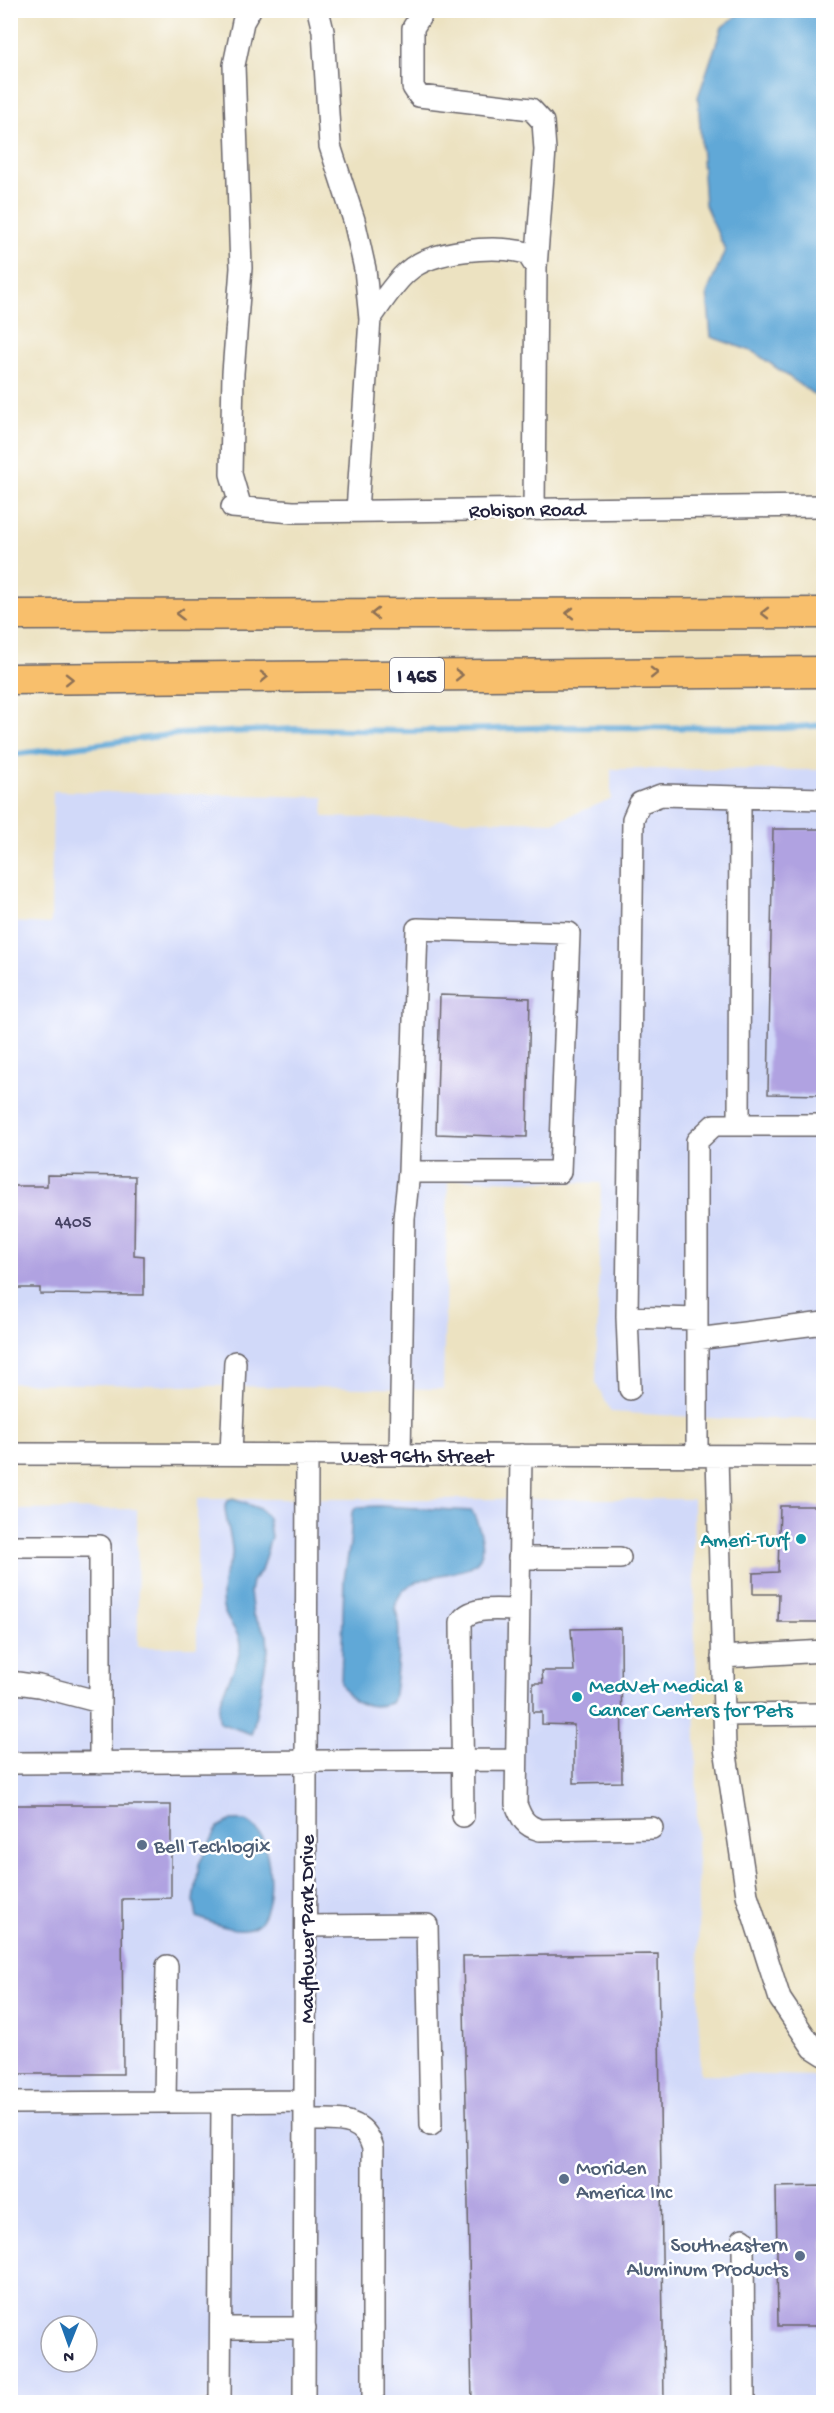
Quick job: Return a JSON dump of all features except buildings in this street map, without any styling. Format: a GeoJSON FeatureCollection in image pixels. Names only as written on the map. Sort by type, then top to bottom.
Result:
{"type":"FeatureCollection","features":[{"type":"Feature","properties":{"kind":"highway"},"geometry":{"type":"LineString","coordinates":[[10,615],[824,613]]}},
{"type":"Feature","properties":{"kind":"highway","name":"I 465"},"geometry":{"type":"LineString","coordinates":[[10,679],[824,672]]}},
{"type":"Feature","properties":{"kind":"street","name":"Robison Road"},"geometry":{"type":"LineString","coordinates":[[250,10],[243,22],[234,65],[241,268],[232,373],[231,474],[236,507],[293,512],[824,506]]}},
{"type":"Feature","properties":{"kind":"street"},"geometry":{"type":"LineString","coordinates":[[318,10],[323,31],[330,146],[354,220],[365,269],[369,319],[357,511]]}},
{"type":"Feature","properties":{"kind":"street"},"geometry":{"type":"LineString","coordinates":[[424,10],[413,28],[413,87],[419,96],[531,109],[543,122],[545,150],[536,267],[534,509]]}},
{"type":"Feature","properties":{"kind":"street"},"geometry":{"type":"LineString","coordinates":[[369,319],[407,271],[432,257],[485,249],[514,249],[528,253],[536,267]]}},
{"type":"Feature","properties":{"kind":"street"},"geometry":{"type":"LineString","coordinates":[[630,1389],[627,1317],[633,819],[640,803],[661,795],[824,799]]}},
{"type":"Feature","properties":{"kind":"street"},"geometry":{"type":"LineString","coordinates":[[739,1125],[740,797]]}},
{"type":"Feature","properties":{"kind":"street"},"geometry":{"type":"LineString","coordinates":[[400,1455],[404,1218],[409,1172],[417,929],[568,933],[560,1172],[409,1172]]}},
{"type":"Feature","properties":{"kind":"street"},"geometry":{"type":"LineString","coordinates":[[824,1125],[714,1125],[697,1141],[697,1329],[722,1657],[725,1748],[747,1895],[780,1999],[813,2048],[824,2055]]}},
{"type":"Feature","properties":{"kind":"street"},"geometry":{"type":"LineString","coordinates":[[627,1317],[697,1329],[824,1323]]}},
{"type":"Feature","properties":{"kind":"street"},"geometry":{"type":"LineString","coordinates":[[231,1454],[235,1362]]}},
{"type":"Feature","properties":{"kind":"street","name":"West 96th Street"},"geometry":{"type":"LineString","coordinates":[[10,1454],[824,1456]]}},
{"type":"Feature","properties":{"kind":"street","name":"Mayflower Park Drive"},"geometry":{"type":"LineString","coordinates":[[304,2403],[307,1455]]}},
{"type":"Feature","properties":{"kind":"street"},"geometry":{"type":"LineString","coordinates":[[521,1455],[516,1760],[516,1804],[521,1819],[531,1828],[540,1830],[652,1828]]}},
{"type":"Feature","properties":{"kind":"street"},"geometry":{"type":"LineString","coordinates":[[10,1546],[100,1546],[100,1762]]}},
{"type":"Feature","properties":{"kind":"street"},"geometry":{"type":"LineString","coordinates":[[519,1558],[620,1558]]}},
{"type":"Feature","properties":{"kind":"street"},"geometry":{"type":"LineString","coordinates":[[463,1816],[460,1622],[472,1611],[519,1610]]}},
{"type":"Feature","properties":{"kind":"street"},"geometry":{"type":"LineString","coordinates":[[722,1657],[824,1651]]}},
{"type":"Feature","properties":{"kind":"street"},"geometry":{"type":"LineString","coordinates":[[10,1682],[39,1686],[100,1702]]}},
{"type":"Feature","properties":{"kind":"street"},"geometry":{"type":"LineString","coordinates":[[724,1715],[824,1714]]}},
{"type":"Feature","properties":{"kind":"street"},"geometry":{"type":"LineString","coordinates":[[10,1763],[516,1760]]}},
{"type":"Feature","properties":{"kind":"street"},"geometry":{"type":"LineString","coordinates":[[306,1926],[427,1925],[431,2125]]}},
{"type":"Feature","properties":{"kind":"street"},"geometry":{"type":"LineString","coordinates":[[165,2102],[167,1966]]}},
{"type":"Feature","properties":{"kind":"street"},"geometry":{"type":"LineString","coordinates":[[220,2403],[222,2102]]}},
{"type":"Feature","properties":{"kind":"street"},"geometry":{"type":"LineString","coordinates":[[10,2103],[222,2102],[305,2111],[355,2124],[366,2131],[373,2148],[373,2403]]}},
{"type":"Feature","properties":{"kind":"street"},"geometry":{"type":"LineString","coordinates":[[743,2239],[744,2403]]}},
{"type":"Feature","properties":{"kind":"street"},"geometry":{"type":"LineString","coordinates":[[221,2328],[305,2328]]}},
{"type":"Feature","properties":{"kind":"shaded area"},"geometry":{"type":"Polygon","coordinates":[[[611,769],[823,770],[823,1419],[726,1419],[611,1412],[596,1383],[601,1183],[448,1179],[443,1389],[11,1383],[11,922],[51,924],[53,791],[324,797],[323,817],[555,822],[611,799],[611,769]]]}},
{"type":"Feature","properties":{"kind":"shaded area"},"geometry":{"type":"Polygon","coordinates":[[[197,1499],[693,1499],[700,2074],[823,2076],[823,2402],[11,2402],[11,1510],[137,1509],[138,1647],[197,1647],[197,1499]]]}},
{"type":"Feature","properties":{"kind":"water"},"geometry":{"type":"Polygon","coordinates":[[[744,10],[823,11],[823,401],[754,352],[711,337],[707,293],[725,250],[705,205],[698,97],[722,27],[744,10]]]}},
{"type":"Feature","properties":{"kind":"water"},"geometry":{"type":"Polygon","coordinates":[[[233,1499],[260,1509],[268,1518],[271,1537],[261,1571],[252,1581],[250,1592],[253,1615],[267,1635],[268,1650],[251,1734],[220,1723],[218,1713],[222,1695],[235,1667],[240,1648],[238,1637],[225,1613],[222,1598],[226,1570],[232,1559],[225,1506],[227,1501],[233,1499]]]}},
{"type":"Feature","properties":{"kind":"water"},"geometry":{"type":"Polygon","coordinates":[[[357,1507],[472,1511],[482,1539],[480,1557],[470,1567],[417,1582],[402,1592],[395,1609],[399,1638],[393,1699],[391,1703],[376,1706],[355,1700],[349,1696],[341,1683],[344,1579],[350,1544],[352,1512],[357,1507]]]}},
{"type":"Feature","properties":{"kind":"water"},"geometry":{"type":"Polygon","coordinates":[[[230,1821],[248,1822],[257,1829],[267,1857],[270,1874],[267,1906],[262,1919],[249,1928],[234,1929],[197,1917],[194,1901],[199,1864],[218,1827],[230,1821]]]}},
{"type":"Feature","properties":{"kind":"waterway"},"geometry":{"type":"LineString","coordinates":[[10,755],[177,734],[296,729],[410,731],[568,727],[783,728],[824,725]]}},
{"type":"Feature","properties":{"kind":"place","name":"Ameri-Turf"},"geometry":{"type":"Point","coordinates":[801,1539]}},
{"type":"Feature","properties":{"kind":"place","name":"MedVet Medical & Cancer Centers for Pets"},"geometry":{"type":"Point","coordinates":[577,1697]}},
{"type":"Feature","properties":{"kind":"place","name":"Bell Techlogix"},"geometry":{"type":"Point","coordinates":[142,1845]}},
{"type":"Feature","properties":{"kind":"place","name":"Moriden America Inc"},"geometry":{"type":"Point","coordinates":[564,2179]}},
{"type":"Feature","properties":{"kind":"place","name":"Southeastern Aluminum Products"},"geometry":{"type":"Point","coordinates":[800,2256]}}]}
